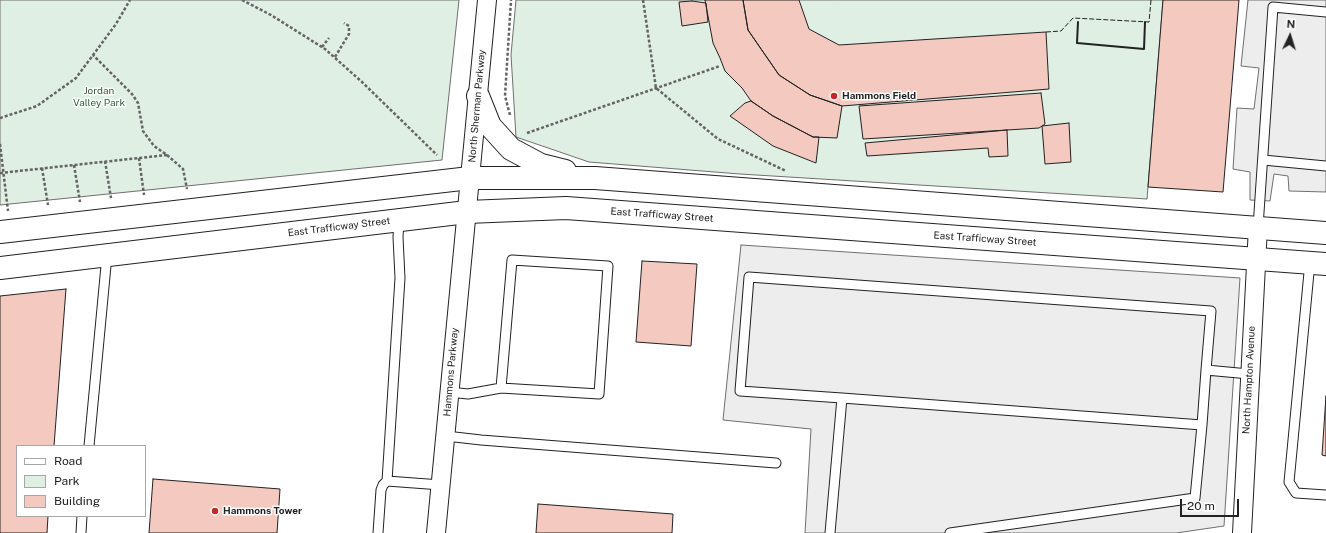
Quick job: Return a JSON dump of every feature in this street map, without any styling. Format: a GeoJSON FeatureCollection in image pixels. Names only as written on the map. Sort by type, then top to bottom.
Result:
{"type":"FeatureCollection","features":[{"type":"Feature","properties":{"kind":"main road"},"geometry":{"type":"LineString","coordinates":[[478,96],[490,126],[511,149],[541,165],[595,178]]}},
{"type":"Feature","properties":{"kind":"main road"},"geometry":{"type":"LineString","coordinates":[[4,222],[470,178],[595,178],[1326,232]]}},
{"type":"Feature","properties":{"kind":"main road","name":"East Trafficway Street"},"geometry":{"type":"LineString","coordinates":[[0,268],[467,212],[566,208],[1318,263]]}},
{"type":"Feature","properties":{"kind":"street","name":"North Sherman Parkway"},"geometry":{"type":"LineString","coordinates":[[467,212],[487,0]]}},
{"type":"Feature","properties":{"kind":"street","name":"Hammons Parkway"},"geometry":{"type":"LineString","coordinates":[[436,533],[467,212]]}},
{"type":"Feature","properties":{"kind":"street","name":"North Hampton Avenue"},"geometry":{"type":"LineString","coordinates":[[1242,533],[1249,374],[1258,227]]}},
{"type":"Feature","properties":{"kind":"lane"},"geometry":{"type":"LineString","coordinates":[[1258,227],[1274,7],[1326,12]]}},
{"type":"Feature","properties":{"kind":"lane"},"geometry":{"type":"LineString","coordinates":[[1263,160],[1326,166]]}},
{"type":"Feature","properties":{"kind":"lane"},"geometry":{"type":"LineString","coordinates":[[387,481],[400,278],[398,237],[399,220]]}},
{"type":"Feature","properties":{"kind":"lane"},"geometry":{"type":"LineString","coordinates":[[89,445],[107,255]]}},
{"type":"Feature","properties":{"kind":"lane"},"geometry":{"type":"LineString","coordinates":[[449,392],[468,394],[501,388],[599,394],[608,266],[512,260],[501,388]]}},
{"type":"Feature","properties":{"kind":"lane"},"geometry":{"type":"LineString","coordinates":[[1318,263],[1289,482],[1296,493],[1326,495]]}},
{"type":"Feature","properties":{"kind":"lane"},"geometry":{"type":"LineString","coordinates":[[950,533],[1195,498],[1202,425],[1210,311],[749,277],[740,391],[1202,425]]}},
{"type":"Feature","properties":{"kind":"lane"},"geometry":{"type":"LineString","coordinates":[[1206,370],[1249,374]]}},
{"type":"Feature","properties":{"kind":"lane"},"geometry":{"type":"LineString","coordinates":[[830,533],[842,398]]}},
{"type":"Feature","properties":{"kind":"lane"},"geometry":{"type":"LineString","coordinates":[[446,436],[489,441],[776,464]]}},
{"type":"Feature","properties":{"kind":"lane"},"geometry":{"type":"LineString","coordinates":[[378,533],[381,490],[382,485],[387,481],[441,485]]}},
{"type":"Feature","properties":{"kind":"lane"},"geometry":{"type":"LineString","coordinates":[[81,533],[82,517]]}},
{"type":"Feature","properties":{"kind":"path"},"geometry":{"type":"LineString","coordinates":[[0,118],[37,106],[76,78],[116,24],[130,0]]}},
{"type":"Feature","properties":{"kind":"path"},"geometry":{"type":"LineString","coordinates":[[242,0],[272,15],[322,47],[362,82],[437,155]]}},
{"type":"Feature","properties":{"kind":"path"},"geometry":{"type":"LineString","coordinates":[[510,117],[505,96],[511,0]]}},
{"type":"Feature","properties":{"kind":"path"},"geometry":{"type":"LineString","coordinates":[[642,0],[656,88],[718,139],[790,172]]}},
{"type":"Feature","properties":{"kind":"path"},"geometry":{"type":"LineString","coordinates":[[334,57],[349,34],[349,26],[344,23]]}},
{"type":"Feature","properties":{"kind":"path"},"geometry":{"type":"LineString","coordinates":[[322,47],[329,38]]}},
{"type":"Feature","properties":{"kind":"path"},"geometry":{"type":"LineString","coordinates":[[92,55],[132,94],[138,103],[143,131],[154,146],[183,169],[188,193]]}},
{"type":"Feature","properties":{"kind":"path"},"geometry":{"type":"LineString","coordinates":[[523,134],[720,66]]}},
{"type":"Feature","properties":{"kind":"path"},"geometry":{"type":"LineString","coordinates":[[0,144],[4,222]]}},
{"type":"Feature","properties":{"kind":"path"},"geometry":{"type":"LineString","coordinates":[[1,173],[167,155]]}},
{"type":"Feature","properties":{"kind":"path"},"geometry":{"type":"LineString","coordinates":[[139,158],[145,198]]}},
{"type":"Feature","properties":{"kind":"path"},"geometry":{"type":"LineString","coordinates":[[105,161],[111,201]]}},
{"type":"Feature","properties":{"kind":"path"},"geometry":{"type":"LineString","coordinates":[[74,165],[80,205]]}},
{"type":"Feature","properties":{"kind":"path"},"geometry":{"type":"LineString","coordinates":[[42,168],[49,208]]}},
{"type":"Feature","properties":{"kind":"green space","name":"Jordan Valley Park"},"geometry":{"type":"Polygon","coordinates":[[[0,0],[459,0],[442,160],[0,205],[0,0]]]}},
{"type":"Feature","properties":{"kind":"green space","name":"Hammons Field"},"geometry":{"type":"Polygon","coordinates":[[[516,0],[1163,0],[1147,199],[740,174],[589,162],[516,137],[511,55],[516,0]]]}},
{"type":"Feature","properties":{"kind":"shaded area"},"geometry":{"type":"Polygon","coordinates":[[[1248,0],[1326,0],[1326,192],[1289,191],[1288,176],[1274,174],[1270,201],[1250,200],[1250,172],[1233,169],[1237,108],[1254,109],[1259,68],[1241,66],[1248,0]]]}},
{"type":"Feature","properties":{"kind":"shaded area"},"geometry":{"type":"Polygon","coordinates":[[[741,245],[1240,278],[1224,526],[1176,533],[805,533],[811,429],[723,420],[741,245]]]}},
{"type":"Feature","properties":{"kind":"building"},"geometry":{"type":"Polygon","coordinates":[[[705,0],[743,0],[748,30],[779,75],[810,95],[842,106],[837,138],[813,137],[773,116],[751,101],[742,88],[725,71],[713,43],[705,0]]]}},
{"type":"Feature","properties":{"kind":"building"},"geometry":{"type":"Polygon","coordinates":[[[743,0],[799,0],[809,29],[839,45],[1046,32],[1049,89],[842,106],[810,95],[779,75],[748,30],[743,0]]]}},
{"type":"Feature","properties":{"kind":"building"},"geometry":{"type":"Polygon","coordinates":[[[1163,0],[1239,0],[1223,192],[1148,187],[1163,0]]]}},
{"type":"Feature","properties":{"kind":"building"},"geometry":{"type":"Polygon","coordinates":[[[692,1],[706,3],[708,22],[682,26],[679,2],[692,1]]]}},
{"type":"Feature","properties":{"kind":"building"},"geometry":{"type":"Polygon","coordinates":[[[1041,93],[1045,124],[1039,128],[863,139],[859,106],[1041,93]]]}},
{"type":"Feature","properties":{"kind":"building"},"geometry":{"type":"Polygon","coordinates":[[[751,101],[773,116],[813,137],[819,137],[816,163],[773,146],[730,116],[745,103],[751,101]]]}},
{"type":"Feature","properties":{"kind":"building"},"geometry":{"type":"Polygon","coordinates":[[[1069,123],[1071,162],[1045,164],[1042,126],[1069,123]]]}},
{"type":"Feature","properties":{"kind":"building"},"geometry":{"type":"Polygon","coordinates":[[[1007,130],[1008,156],[989,157],[988,148],[867,156],[865,143],[1007,130]]]}},
{"type":"Feature","properties":{"kind":"building"},"geometry":{"type":"Polygon","coordinates":[[[642,261],[697,264],[691,346],[636,342],[642,261]]]}},
{"type":"Feature","properties":{"kind":"building"},"geometry":{"type":"Polygon","coordinates":[[[66,289],[54,445],[16,445],[16,517],[48,517],[47,533],[0,533],[0,296],[66,289]]]}},
{"type":"Feature","properties":{"kind":"building"},"geometry":{"type":"Polygon","coordinates":[[[1326,396],[1326,456],[1322,455],[1326,396]]]}},
{"type":"Feature","properties":{"kind":"building","name":"Hammons Tower"},"geometry":{"type":"Polygon","coordinates":[[[153,479],[280,489],[277,533],[149,533],[153,479]]]}},
{"type":"Feature","properties":{"kind":"building"},"geometry":{"type":"Polygon","coordinates":[[[538,504],[673,514],[672,533],[536,533],[538,504]]]}},
{"type":"Feature","properties":{"kind":"fence"},"geometry":{"type":"LineString","coordinates":[[1046,32],[1061,31],[1073,18],[1149,22],[1151,0]]}},
{"type":"Feature","properties":{"kind":"wall"},"geometry":{"type":"LineString","coordinates":[[1078,22],[1077,43],[1144,49],[1145,22]]}},
{"type":"Feature","properties":{"kind":"place","name":"Hammons Field"},"geometry":{"type":"Point","coordinates":[834,96]}},
{"type":"Feature","properties":{"kind":"place","name":"Hammons Tower"},"geometry":{"type":"Point","coordinates":[215,511]}}]}
